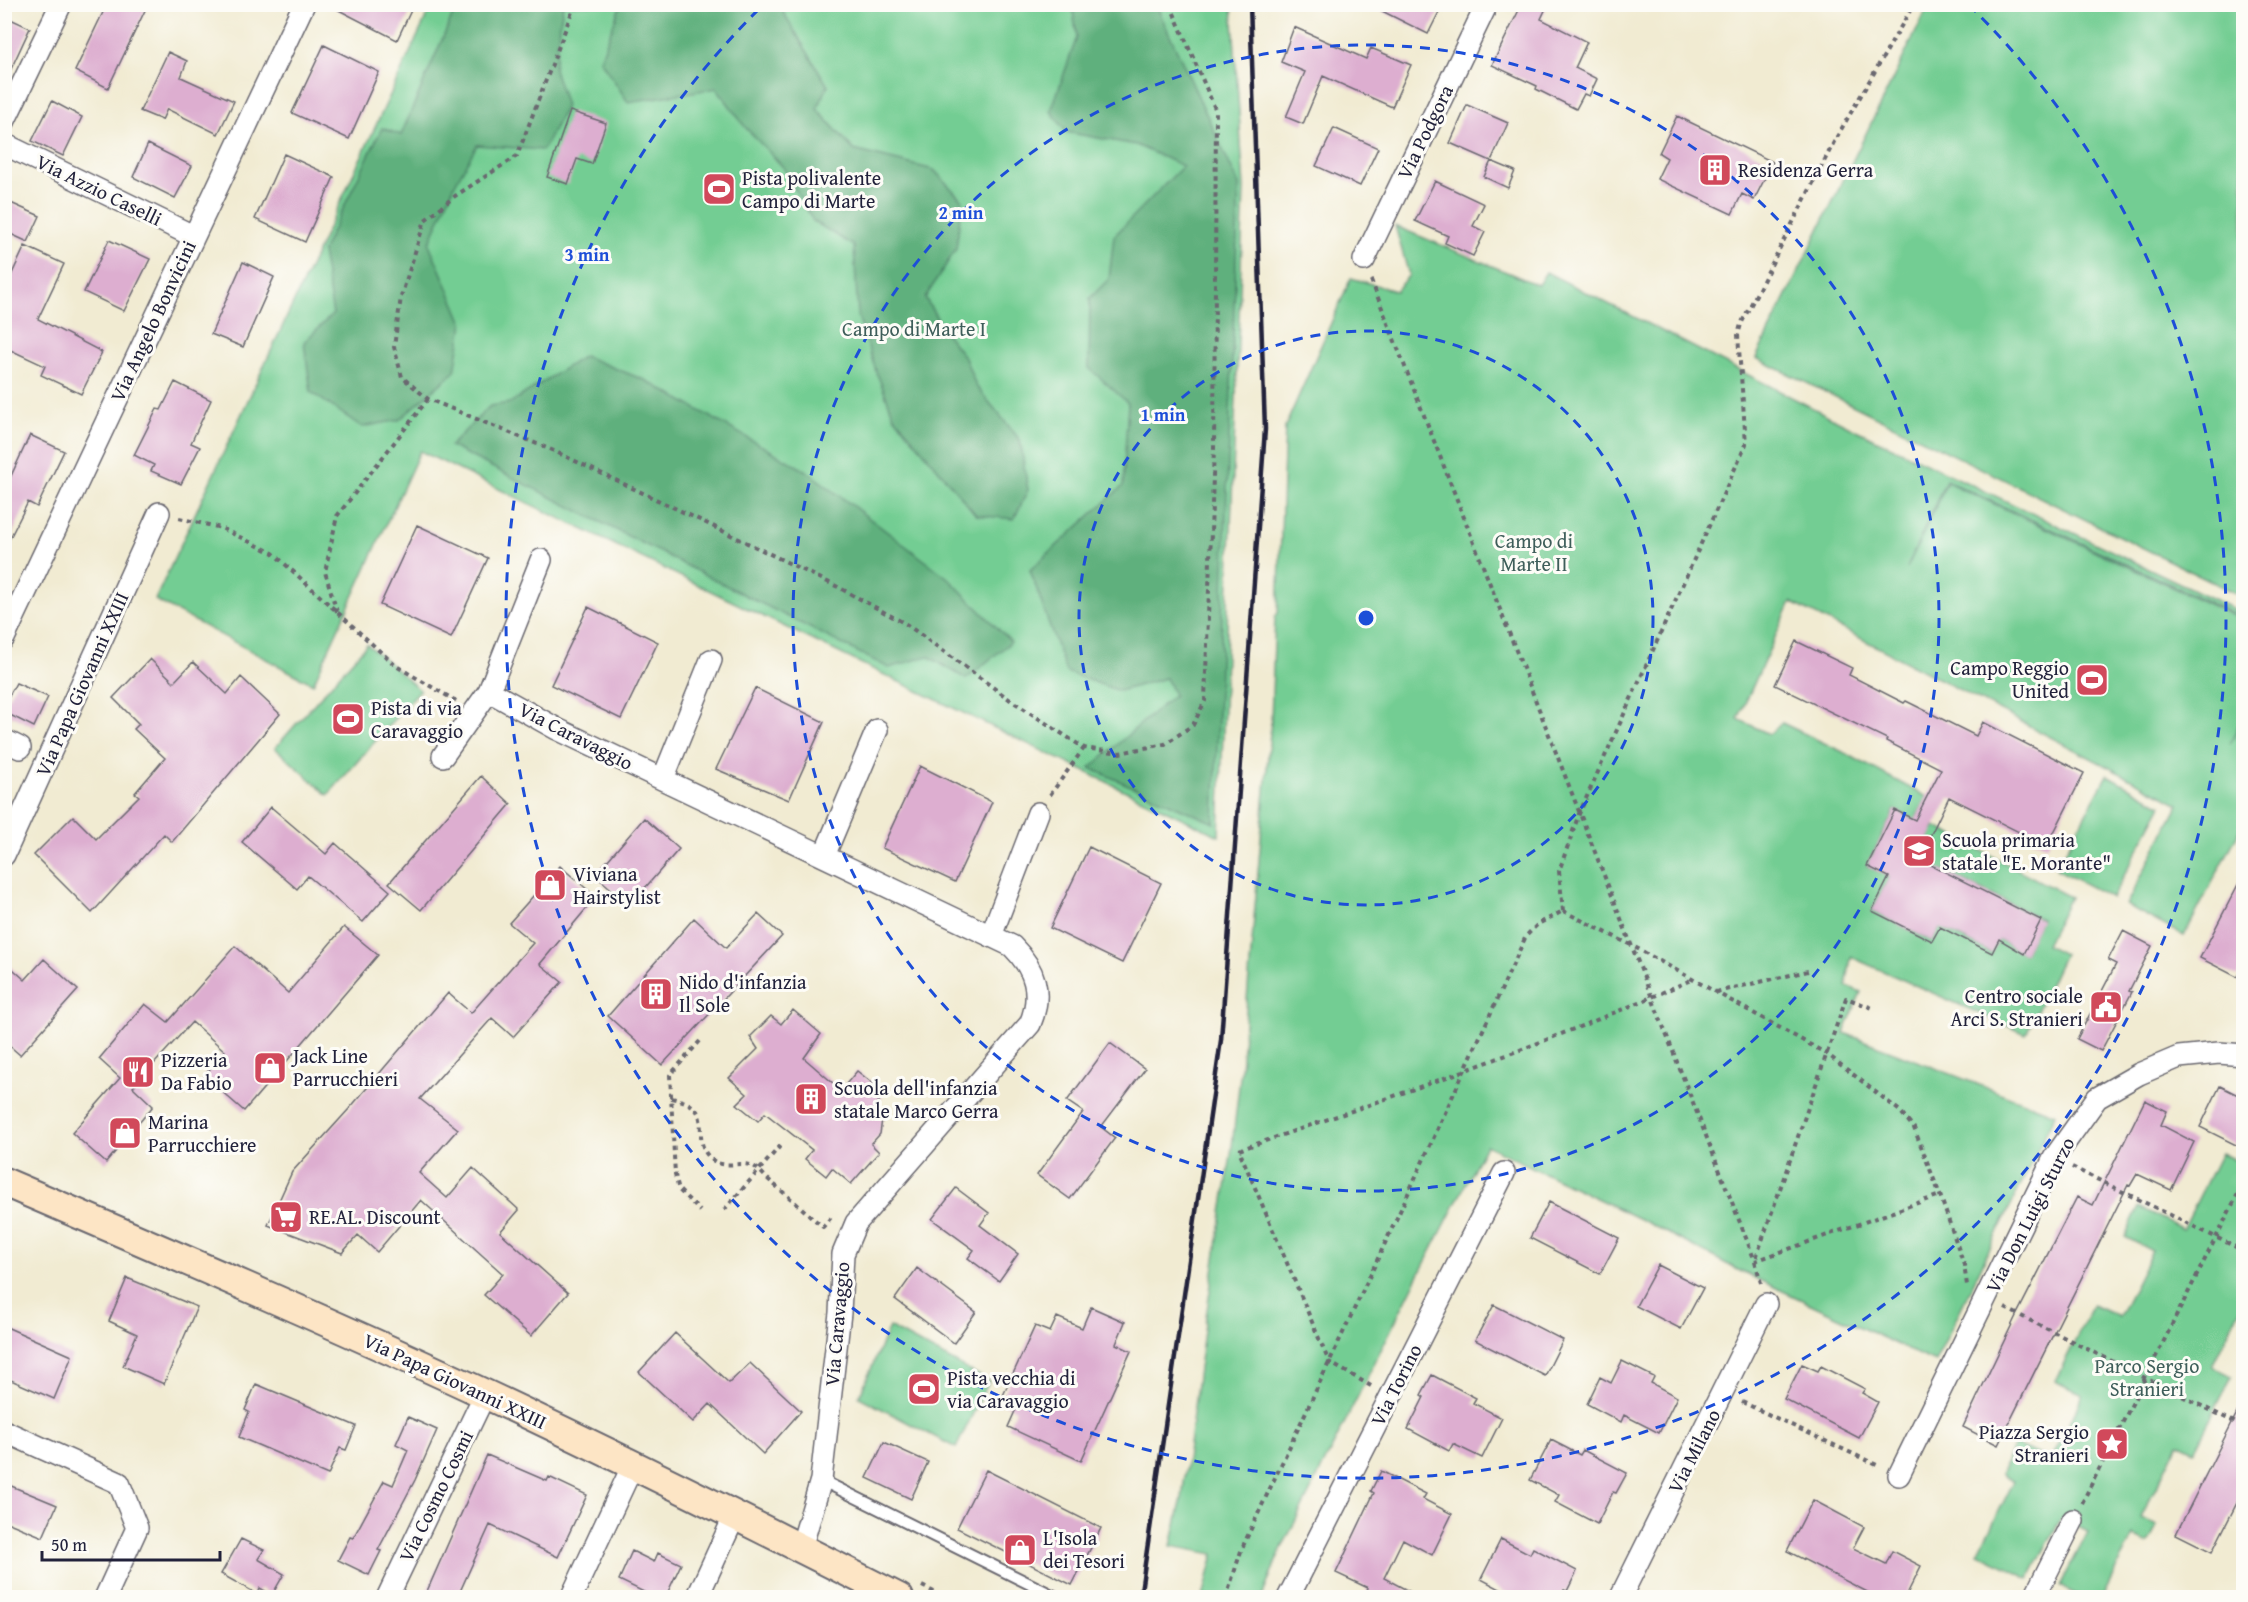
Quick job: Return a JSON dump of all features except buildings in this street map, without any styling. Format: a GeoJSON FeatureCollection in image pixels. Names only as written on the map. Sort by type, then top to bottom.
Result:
{"type":"FeatureCollection","features":[{"type":"Feature","properties":{"kind":"main road","name":"Via Papa Giovanni XXIII"},"geometry":{"type":"LineString","coordinates":[[4,1182],[185,1259],[485,1394],[735,1515],[899,1598]]}},
{"type":"Feature","properties":{"kind":"street"},"geometry":{"type":"LineString","coordinates":[[4,122],[61,4]]}},
{"type":"Feature","properties":{"kind":"street","name":"Via Angelo Bonvicini"},"geometry":{"type":"LineString","coordinates":[[4,639],[304,4]]}},
{"type":"Feature","properties":{"kind":"street","name":"Via Podgora"},"geometry":{"type":"LineString","coordinates":[[1364,260],[1487,4]]}},
{"type":"Feature","properties":{"kind":"street","name":"Via Azzio Caselli"},"geometry":{"type":"LineString","coordinates":[[4,144],[193,236]]}},
{"type":"Feature","properties":{"kind":"street","name":"Via Papa Giovanni XXIII"},"geometry":{"type":"LineString","coordinates":[[4,855],[159,513]]}},
{"type":"Feature","properties":{"kind":"street"},"geometry":{"type":"LineString","coordinates":[[443,756],[489,691],[541,560]]}},
{"type":"Feature","properties":{"kind":"street"},"geometry":{"type":"LineString","coordinates":[[663,779],[711,660]]}},
{"type":"Feature","properties":{"kind":"street","name":"Via Caravaggio"},"geometry":{"type":"LineString","coordinates":[[489,691],[557,729],[1012,946],[1029,967],[1038,996],[1036,1010],[1030,1024],[856,1223],[843,1254],[840,1312],[821,1480],[801,1548]]}},
{"type":"Feature","properties":{"kind":"street"},"geometry":{"type":"LineString","coordinates":[[824,856],[877,730]]}},
{"type":"Feature","properties":{"kind":"street"},"geometry":{"type":"LineString","coordinates":[[991,936],[1038,813]]}},
{"type":"Feature","properties":{"kind":"street","name":"Via Don Luigi Sturzo"},"geometry":{"type":"LineString","coordinates":[[1899,1475],[2054,1158],[2097,1098],[2139,1074],[2179,1057],[2219,1053],[2244,1055]]}},
{"type":"Feature","properties":{"kind":"street","name":"Via Torino"},"geometry":{"type":"LineString","coordinates":[[1288,1598],[1504,1173]]}},
{"type":"Feature","properties":{"kind":"street","name":"Via Milano"},"geometry":{"type":"LineString","coordinates":[[1620,1598],[1766,1304]]}},
{"type":"Feature","properties":{"kind":"street","name":"Via Cosmo Cosmi"},"geometry":{"type":"LineString","coordinates":[[387,1598],[485,1394]]}},
{"type":"Feature","properties":{"kind":"street"},"geometry":{"type":"LineString","coordinates":[[4,1431],[119,1483],[137,1528],[105,1598]]}},
{"type":"Feature","properties":{"kind":"street"},"geometry":{"type":"LineString","coordinates":[[571,1598],[633,1466]]}},
{"type":"Feature","properties":{"kind":"street"},"geometry":{"type":"LineString","coordinates":[[697,1598],[735,1515]]}},
{"type":"Feature","properties":{"kind":"street"},"geometry":{"type":"LineString","coordinates":[[2034,1598],[2073,1520]]}},
{"type":"Feature","properties":{"kind":"lane"},"geometry":{"type":"LineString","coordinates":[[821,1480],[1058,1598]]}},
{"type":"Feature","properties":{"kind":"path"},"geometry":{"type":"LineString","coordinates":[[575,4],[517,156],[455,196],[425,220],[401,297],[394,347],[402,377],[428,399],[554,451],[848,592],[906,624],[1008,699],[1083,748],[1120,753],[1165,744],[1192,724],[1205,701],[1214,448],[1216,111],[1170,4]]}},
{"type":"Feature","properties":{"kind":"path"},"geometry":{"type":"LineString","coordinates":[[1563,911],[1559,871],[1579,814],[1746,444],[1738,335],[1746,310],[1835,140],[1914,4]]}},
{"type":"Feature","properties":{"kind":"path"},"geometry":{"type":"LineString","coordinates":[[1364,260],[1755,1261],[1766,1304]]}},
{"type":"Feature","properties":{"kind":"path"},"geometry":{"type":"LineString","coordinates":[[337,613],[326,572],[337,516],[428,399]]}},
{"type":"Feature","properties":{"kind":"path"},"geometry":{"type":"LineString","coordinates":[[159,513],[221,528],[273,552],[396,666],[459,703],[473,714]]}},
{"type":"Feature","properties":{"kind":"path"},"geometry":{"type":"LineString","coordinates":[[1038,813],[1083,748]]}},
{"type":"Feature","properties":{"kind":"path"},"geometry":{"type":"LineString","coordinates":[[1563,911],[1631,945],[1827,1054],[1900,1112],[1914,1128],[1940,1195],[1964,1265],[1967,1289],[2244,1427]]}},
{"type":"Feature","properties":{"kind":"path"},"geometry":{"type":"LineString","coordinates":[[1226,1598],[1242,1548],[1526,936],[1538,924],[1563,911]]}},
{"type":"Feature","properties":{"kind":"path"},"geometry":{"type":"LineString","coordinates":[[1716,992],[1808,970]]}},
{"type":"Feature","properties":{"kind":"path"},"geometry":{"type":"LineString","coordinates":[[1390,1397],[1329,1362],[1239,1150],[1463,1072],[1652,998],[1693,979]]}},
{"type":"Feature","properties":{"kind":"path"},"geometry":{"type":"LineString","coordinates":[[1755,1261],[1846,998],[1875,1009]]}},
{"type":"Feature","properties":{"kind":"path"},"geometry":{"type":"LineString","coordinates":[[700,1041],[670,1075],[675,1175],[679,1190],[700,1211]]}},
{"type":"Feature","properties":{"kind":"path"},"geometry":{"type":"LineString","coordinates":[[671,1098],[686,1101],[695,1110],[702,1120],[702,1147],[718,1164],[753,1166],[823,1227],[838,1210]]}},
{"type":"Feature","properties":{"kind":"path"},"geometry":{"type":"LineString","coordinates":[[724,1210],[782,1144]]}},
{"type":"Feature","properties":{"kind":"path"},"geometry":{"type":"LineString","coordinates":[[2054,1158],[2244,1251]]}},
{"type":"Feature","properties":{"kind":"path"},"geometry":{"type":"LineString","coordinates":[[2073,1520],[2244,1182]]}},
{"type":"Feature","properties":{"kind":"path"},"geometry":{"type":"LineString","coordinates":[[1755,1261],[1940,1195]]}},
{"type":"Feature","properties":{"kind":"path"},"geometry":{"type":"LineString","coordinates":[[1723,1393],[1899,1475]]}},
{"type":"Feature","properties":{"kind":"green space"},"geometry":{"type":"Polygon","coordinates":[[[621,4],[779,5],[828,86],[817,109],[854,150],[934,170],[962,200],[956,249],[925,298],[947,335],[965,358],[976,386],[1020,440],[1028,490],[1014,519],[976,515],[894,416],[858,316],[854,246],[813,221],[783,167],[745,127],[717,88],[628,102],[600,60],[621,4]]]}},
{"type":"Feature","properties":{"kind":"green space","name":"Campo di Marte I"},"geometry":{"type":"Polygon","coordinates":[[[432,5],[1232,5],[1244,188],[1219,836],[420,451],[313,684],[155,600],[432,5]]]}},
{"type":"Feature","properties":{"kind":"green space"},"geometry":{"type":"Polygon","coordinates":[[[457,5],[563,5],[554,69],[566,106],[543,150],[477,145],[455,184],[429,244],[463,323],[455,371],[399,420],[362,427],[311,392],[304,342],[333,314],[322,252],[382,128],[401,135],[457,5]]]}},
{"type":"Feature","properties":{"kind":"green space"},"geometry":{"type":"Polygon","coordinates":[[[1072,5],[1156,5],[1239,185],[1214,823],[1090,768],[1174,695],[1166,678],[1119,691],[1066,672],[1030,570],[1123,486],[1128,403],[1089,368],[1090,298],[1109,279],[1114,236],[1183,166],[1136,145],[1066,132],[1051,111],[1077,37],[1072,5]]]}},
{"type":"Feature","properties":{"kind":"green space"},"geometry":{"type":"Polygon","coordinates":[[[1929,5],[2243,5],[2243,597],[1756,358],[1929,5]]]}},
{"type":"Feature","properties":{"kind":"green space","name":"Campo di Marte II"},"geometry":{"type":"Polygon","coordinates":[[[1395,226],[1538,285],[1546,272],[1858,431],[2243,613],[2243,618],[1946,480],[1907,568],[1947,482],[2243,620],[2243,715],[2230,744],[2243,718],[2243,824],[2184,936],[2126,905],[2179,804],[1791,602],[1738,719],[1769,734],[1782,723],[1841,751],[1927,797],[1915,820],[1895,810],[1867,866],[1889,877],[1872,911],[1932,941],[1940,927],[1991,953],[1999,939],[2024,954],[2041,919],[1942,870],[1905,886],[1935,826],[2070,897],[2046,945],[2064,954],[2026,1034],[1851,957],[1846,986],[1861,992],[1844,1033],[2055,1114],[1935,1362],[1742,1272],[1652,1225],[1486,1145],[1279,1554],[1262,1597],[1203,1597],[1214,1554],[1171,1546],[1182,1498],[1205,1323],[1231,1155],[1241,1069],[1271,721],[1275,617],[1278,613],[1285,427],[1351,278],[1396,291],[1409,275],[1395,226]]]}},
{"type":"Feature","properties":{"kind":"green space"},"geometry":{"type":"Polygon","coordinates":[[[584,356],[647,381],[808,472],[948,578],[1011,642],[966,679],[928,656],[889,668],[450,446],[490,406],[510,403],[584,356]]]}},
{"type":"Feature","properties":{"kind":"green space","name":"Pista di via Caravaggio"},"geometry":{"type":"Polygon","coordinates":[[[367,644],[420,690],[328,795],[275,748],[367,644]]]}},
{"type":"Feature","properties":{"kind":"green space"},"geometry":{"type":"Polygon","coordinates":[[[2107,775],[2162,805],[2112,898],[2056,869],[2107,775]]]}},
{"type":"Feature","properties":{"kind":"green space","name":"Parco Sergio Stranieri"},"geometry":{"type":"Polygon","coordinates":[[[2221,1153],[2243,1164],[2243,1302],[2212,1366],[2232,1376],[2194,1451],[2178,1443],[2141,1518],[2157,1526],[2148,1543],[2133,1536],[2102,1597],[2081,1597],[2060,1586],[2088,1532],[2061,1518],[2029,1579],[1978,1553],[2014,1481],[2001,1473],[2015,1444],[2051,1460],[2083,1395],[2055,1381],[2093,1305],[2119,1317],[2152,1251],[2125,1237],[2139,1207],[2183,1229],[2221,1153]]]}},
{"type":"Feature","properties":{"kind":"green space","name":"Pista vecchia di via Caravaggio"},"geometry":{"type":"Polygon","coordinates":[[[889,1327],[989,1381],[956,1448],[859,1397],[889,1327]]]}},
{"type":"Feature","properties":{"kind":"railway"},"geometry":{"type":"LineString","coordinates":[[1140,1598],[1221,1040],[1265,429],[1250,4]]}},
{"type":"Feature","properties":{"kind":"place","name":"Residenza Gerra"},"geometry":{"type":"Point","coordinates":[1715,170]}},
{"type":"Feature","properties":{"kind":"place","name":"Pista polivalente Campo di Marte"},"geometry":{"type":"Point","coordinates":[719,189]}},
{"type":"Feature","properties":{"kind":"place","name":"Campo Reggio United"},"geometry":{"type":"Point","coordinates":[2092,680]}},
{"type":"Feature","properties":{"kind":"place","name":"Pista di via Caravaggio"},"geometry":{"type":"Point","coordinates":[348,719]}},
{"type":"Feature","properties":{"kind":"place","name":"Scuola primaria statale \"E. Morante\""},"geometry":{"type":"Point","coordinates":[1919,851]}},
{"type":"Feature","properties":{"kind":"place","name":"Viviana Hairstylist"},"geometry":{"type":"Point","coordinates":[550,885]}},
{"type":"Feature","properties":{"kind":"place","name":"Nido d'infanzia Il Sole"},"geometry":{"type":"Point","coordinates":[656,994]}},
{"type":"Feature","properties":{"kind":"place","name":"Centro sociale Arci S. Stranieri"},"geometry":{"type":"Point","coordinates":[2106,1007]}},
{"type":"Feature","properties":{"kind":"place","name":"Jack Line Parrucchieri"},"geometry":{"type":"Point","coordinates":[270,1068]}},
{"type":"Feature","properties":{"kind":"place","name":"Pizzeria Da Fabio"},"geometry":{"type":"Point","coordinates":[138,1072]}},
{"type":"Feature","properties":{"kind":"place","name":"Scuola dell'infanzia statale Marco Gerra"},"geometry":{"type":"Point","coordinates":[811,1099]}},
{"type":"Feature","properties":{"kind":"place","name":"Marina Parrucchiere"},"geometry":{"type":"Point","coordinates":[125,1133]}},
{"type":"Feature","properties":{"kind":"place","name":"RE.AL. Discount"},"geometry":{"type":"Point","coordinates":[286,1217]}},
{"type":"Feature","properties":{"kind":"place","name":"Pista vecchia di via Caravaggio"},"geometry":{"type":"Point","coordinates":[924,1389]}},
{"type":"Feature","properties":{"kind":"place","name":"Piazza Sergio Stranieri"},"geometry":{"type":"Point","coordinates":[2112,1444]}},
{"type":"Feature","properties":{"kind":"place","name":"L'Isola dei Tesori"},"geometry":{"type":"Point","coordinates":[1020,1550]}}]}
